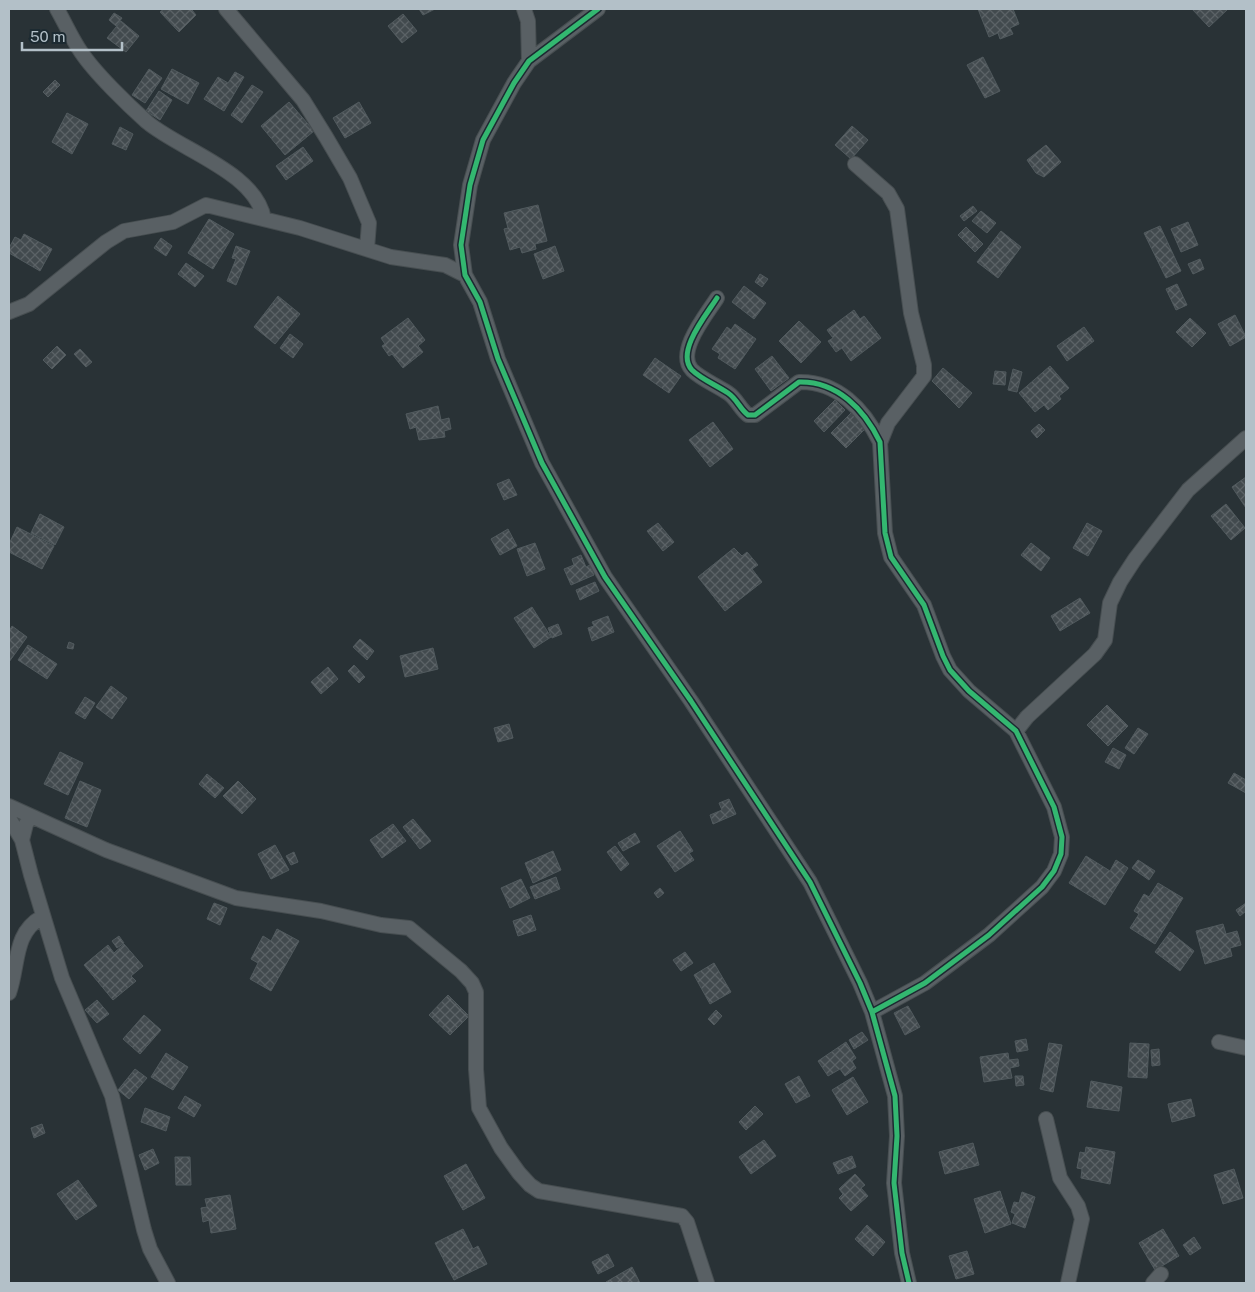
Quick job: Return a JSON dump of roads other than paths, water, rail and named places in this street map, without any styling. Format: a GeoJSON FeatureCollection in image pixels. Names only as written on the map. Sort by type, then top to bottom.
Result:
{"type":"FeatureCollection","features":[{"type":"Feature","properties":{"kind":"street"},"geometry":{"type":"LineString","coordinates":[[58,9],[81,52],[95,70],[146,121],[201,154],[239,182],[262,205],[264,219]]}},
{"type":"Feature","properties":{"kind":"street"},"geometry":{"type":"LineString","coordinates":[[226,9],[303,100],[326,136],[350,178],[369,223],[366,249]]}},
{"type":"Feature","properties":{"kind":"street"},"geometry":{"type":"LineString","coordinates":[[524,9],[528,21],[529,61]]}},
{"type":"Feature","properties":{"kind":"street"},"geometry":{"type":"LineString","coordinates":[[598,9],[529,61],[514,83],[483,140],[470,185],[461,245],[465,276],[480,302],[498,359],[542,463],[605,577],[692,700],[810,882],[872,1012],[895,1096],[897,1136],[894,1183],[902,1253],[909,1283]]}},
{"type":"Feature","properties":{"kind":"street"},"geometry":{"type":"LineString","coordinates":[[855,164],[888,193],[897,209],[911,313],[924,365],[924,376],[888,423],[880,443]]}},
{"type":"Feature","properties":{"kind":"street"},"geometry":{"type":"LineString","coordinates":[[9,312],[29,304],[106,242],[124,231],[173,222],[206,206],[264,219],[390,257],[444,265],[465,276]]}},
{"type":"Feature","properties":{"kind":"street"},"geometry":{"type":"LineString","coordinates":[[717,298],[690,341],[686,352],[686,360],[691,369],[737,400],[748,415],[755,415],[799,382],[827,386],[841,392],[873,429],[880,443],[885,533],[891,557],[924,605],[950,670],[969,691],[1016,731],[1054,807],[1062,837],[1061,854],[1054,871],[1042,887],[989,935],[925,983],[872,1012]]}},
{"type":"Feature","properties":{"kind":"street"},"geometry":{"type":"LineString","coordinates":[[1016,731],[1027,717],[1095,654],[1105,640],[1110,603],[1120,582],[1135,559],[1188,490],[1246,438]]}},
{"type":"Feature","properties":{"kind":"street"},"geometry":{"type":"LineString","coordinates":[[9,806],[106,850],[236,898],[321,911],[381,925],[409,928],[468,978],[476,992],[476,1069],[479,1108],[501,1148],[519,1174],[539,1191],[682,1216],[688,1222],[707,1283]]}},
{"type":"Feature","properties":{"kind":"street"},"geometry":{"type":"LineString","coordinates":[[22,840],[26,824],[31,817]]}},
{"type":"Feature","properties":{"kind":"street"},"geometry":{"type":"LineString","coordinates":[[9,818],[22,840],[42,917],[62,978],[112,1096],[144,1230],[150,1248],[168,1283]]}},
{"type":"Feature","properties":{"kind":"street"},"geometry":{"type":"LineString","coordinates":[[9,993],[25,931],[33,922],[42,917]]}},
{"type":"Feature","properties":{"kind":"street"},"geometry":{"type":"LineString","coordinates":[[1219,1042],[1246,1048]]}},
{"type":"Feature","properties":{"kind":"street"},"geometry":{"type":"LineString","coordinates":[[1046,1119],[1060,1178],[1078,1206],[1082,1219],[1068,1283]]}}]}
